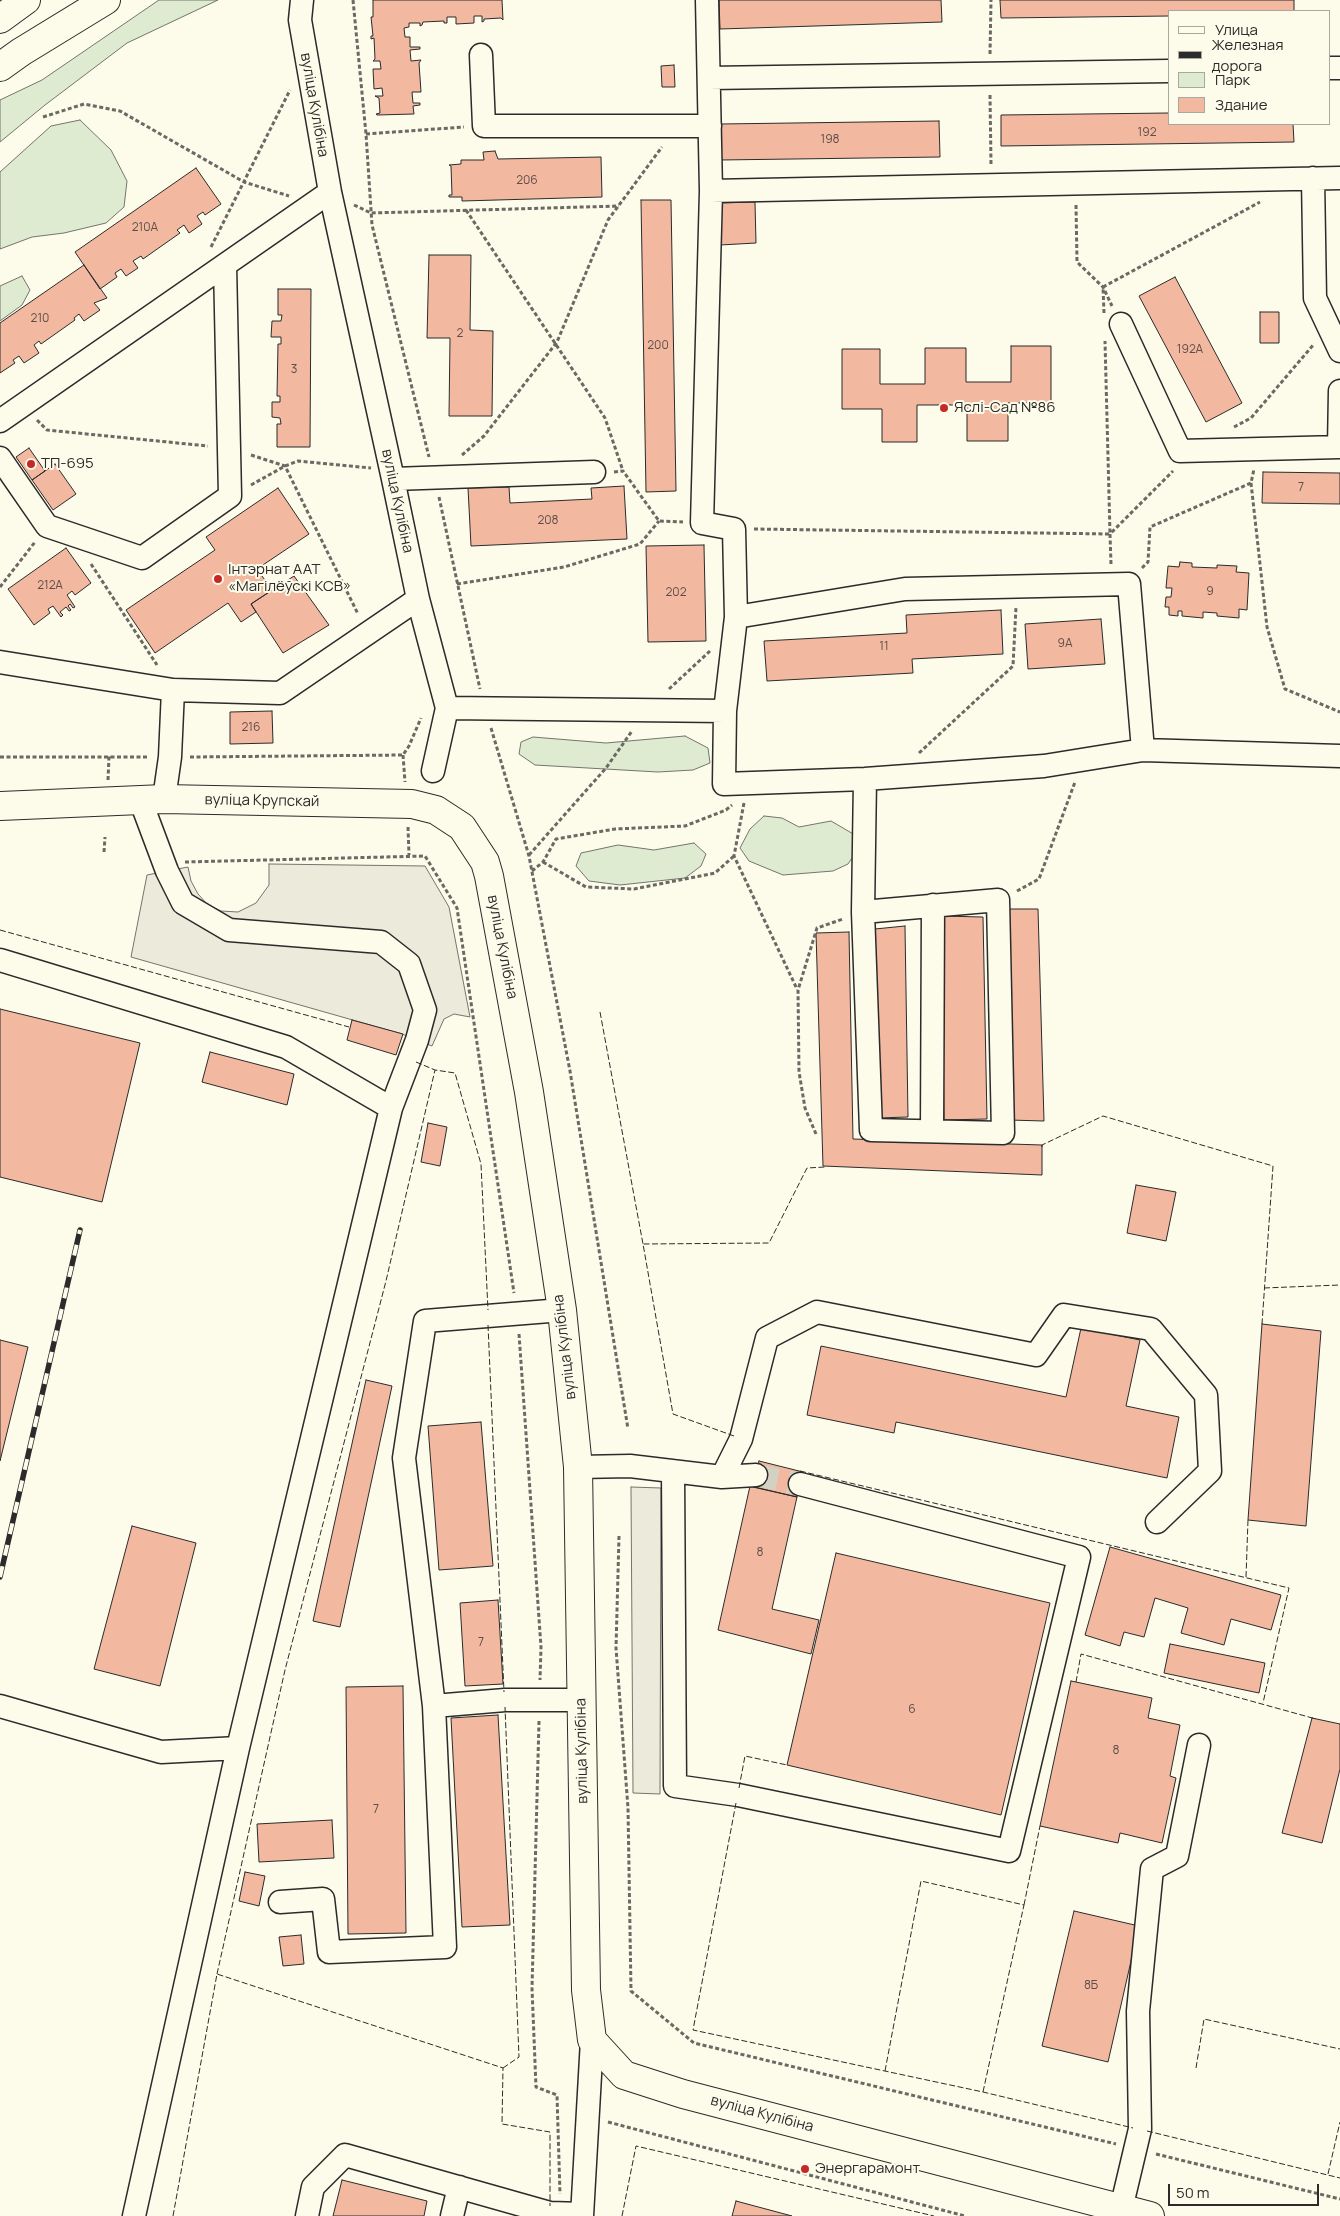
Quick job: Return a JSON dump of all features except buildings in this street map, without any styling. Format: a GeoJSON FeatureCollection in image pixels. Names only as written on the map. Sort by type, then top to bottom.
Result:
{"type":"FeatureCollection","features":[{"type":"Feature","properties":{"kind":"main road"},"geometry":{"type":"LineString","coordinates":[[0,20],[26,0]]}},
{"type":"Feature","properties":{"kind":"main road"},"geometry":{"type":"LineString","coordinates":[[0,67],[106,0]]}},
{"type":"Feature","properties":{"kind":"main road","name":"вуліца Крупскай"},"geometry":{"type":"LineString","coordinates":[[0,806],[152,799],[412,804],[436,810],[462,827],[485,862],[489,876]]}},
{"type":"Feature","properties":{"kind":"main road","name":"вуліца Кулібіна"},"geometry":{"type":"LineString","coordinates":[[489,876],[530,1092],[562,1310],[578,1467],[586,1990],[592,2040],[624,2075],[683,2094],[1150,2216]]}},
{"type":"Feature","properties":{"kind":"street","name":"вуліца Кулібіна"},"geometry":{"type":"LineString","coordinates":[[288,0],[301,10],[321,198],[392,474],[418,598],[447,708]]}},
{"type":"Feature","properties":{"kind":"street"},"geometry":{"type":"LineString","coordinates":[[708,0],[711,191],[702,523],[734,529],[736,617],[725,711],[724,784],[747,789],[1044,766],[1143,750],[1340,756]]}},
{"type":"Feature","properties":{"kind":"street"},"geometry":{"type":"LineString","coordinates":[[481,55],[484,126],[710,126]]}},
{"type":"Feature","properties":{"kind":"street"},"geometry":{"type":"LineString","coordinates":[[709,78],[1168,70]]}},
{"type":"Feature","properties":{"kind":"street"},"geometry":{"type":"LineString","coordinates":[[1313,178],[1315,298],[1340,351]]}},
{"type":"Feature","properties":{"kind":"street"},"geometry":{"type":"LineString","coordinates":[[711,191],[1340,178]]}},
{"type":"Feature","properties":{"kind":"street"},"geometry":{"type":"LineString","coordinates":[[0,421],[321,198]]}},
{"type":"Feature","properties":{"kind":"street"},"geometry":{"type":"LineString","coordinates":[[0,458],[47,526],[142,558],[230,496],[225,265]]}},
{"type":"Feature","properties":{"kind":"street"},"geometry":{"type":"LineString","coordinates":[[1110,326],[1180,451],[1339,447],[1340,391]]}},
{"type":"Feature","properties":{"kind":"street"},"geometry":{"type":"LineString","coordinates":[[392,474],[434,478],[594,472]]}},
{"type":"Feature","properties":{"kind":"street"},"geometry":{"type":"LineString","coordinates":[[736,617],[905,589],[1121,584],[1143,750]]}},
{"type":"Feature","properties":{"kind":"street"},"geometry":{"type":"LineString","coordinates":[[0,662],[173,690],[280,693],[418,598]]}},
{"type":"Feature","properties":{"kind":"street"},"geometry":{"type":"LineString","coordinates":[[134,2216],[238,1748],[391,1108],[417,1040],[425,1010],[408,964],[381,942],[229,930],[184,903],[164,863],[152,799],[170,757],[173,690]]}},
{"type":"Feature","properties":{"kind":"street"},"geometry":{"type":"LineString","coordinates":[[433,771],[447,708],[725,711]]}},
{"type":"Feature","properties":{"kind":"street"},"geometry":{"type":"LineString","coordinates":[[863,912],[998,900],[1003,1133],[871,1130],[863,912],[865,779]]}},
{"type":"Feature","properties":{"kind":"street"},"geometry":{"type":"LineString","coordinates":[[932,1131],[933,905]]}},
{"type":"Feature","properties":{"kind":"street"},"geometry":{"type":"LineString","coordinates":[[0,960],[286,1048],[391,1108]]}},
{"type":"Feature","properties":{"kind":"street"},"geometry":{"type":"LineString","coordinates":[[280,1902],[323,1899],[329,1952],[445,1947],[434,1706],[404,1458],[425,1321],[562,1310]]}},
{"type":"Feature","properties":{"kind":"street"},"geometry":{"type":"LineString","coordinates":[[722,1477],[741,1439],[767,1338],[817,1312],[1036,1355],[1064,1315],[1151,1329],[1206,1395],[1210,1471],[1157,1522]]}},
{"type":"Feature","properties":{"kind":"street"},"geometry":{"type":"LineString","coordinates":[[578,1467],[630,1466],[722,1477],[756,1475]]}},
{"type":"Feature","properties":{"kind":"street"},"geometry":{"type":"LineString","coordinates":[[673,1471],[675,1786],[738,1795],[1009,1851],[1079,1557],[800,1484]]}},
{"type":"Feature","properties":{"kind":"street"},"geometry":{"type":"LineString","coordinates":[[434,1706],[505,1700],[582,1700]]}},
{"type":"Feature","properties":{"kind":"street"},"geometry":{"type":"LineString","coordinates":[[0,1706],[161,1752],[238,1748]]}},
{"type":"Feature","properties":{"kind":"street"},"geometry":{"type":"LineString","coordinates":[[1121,2208],[1140,2129],[1138,2011],[1152,1869],[1178,1856],[1199,1745]]}},
{"type":"Feature","properties":{"kind":"street"},"geometry":{"type":"LineString","coordinates":[[307,2216],[313,2187],[345,2154],[550,2213],[575,2214],[588,2116],[592,2040]]}},
{"type":"Feature","properties":{"kind":"street"},"geometry":{"type":"LineString","coordinates":[[452,2216],[459,2187]]}},
{"type":"Feature","properties":{"kind":"path"},"geometry":{"type":"LineString","coordinates":[[211,248],[306,58]]}},
{"type":"Feature","properties":{"kind":"path"},"geometry":{"type":"LineString","coordinates":[[43,118],[84,104],[120,111],[244,182],[321,198],[371,213],[619,206]]}},
{"type":"Feature","properties":{"kind":"path"},"geometry":{"type":"LineString","coordinates":[[366,134],[484,126]]}},
{"type":"Feature","properties":{"kind":"path"},"geometry":{"type":"LineString","coordinates":[[434,478],[484,436],[554,345],[608,220],[678,126]]}},
{"type":"Feature","properties":{"kind":"path"},"geometry":{"type":"LineString","coordinates":[[1076,182],[1077,262],[1103,287],[1110,326],[1110,534],[1121,584],[1148,562],[1150,526],[1251,483]]}},
{"type":"Feature","properties":{"kind":"path"},"geometry":{"type":"LineString","coordinates":[[1103,287],[1260,202]]}},
{"type":"Feature","properties":{"kind":"path"},"geometry":{"type":"LineString","coordinates":[[466,210],[554,345],[605,418],[623,471],[659,521]]}},
{"type":"Feature","properties":{"kind":"path"},"geometry":{"type":"LineString","coordinates":[[1103,287],[1110,326]]}},
{"type":"Feature","properties":{"kind":"path"},"geometry":{"type":"LineString","coordinates":[[1226,432],[1251,418],[1329,327]]}},
{"type":"Feature","properties":{"kind":"path"},"geometry":{"type":"LineString","coordinates":[[1258,450],[1251,483],[1267,627],[1285,689],[1340,712]]}},
{"type":"Feature","properties":{"kind":"path"},"geometry":{"type":"LineString","coordinates":[[734,529],[1110,534],[1192,451]]}},
{"type":"Feature","properties":{"kind":"path"},"geometry":{"type":"LineString","coordinates":[[230,496],[284,466],[298,462],[392,474]]}},
{"type":"Feature","properties":{"kind":"path"},"geometry":{"type":"LineString","coordinates":[[594,472],[623,471]]}},
{"type":"Feature","properties":{"kind":"path"},"geometry":{"type":"LineString","coordinates":[[659,521],[702,523]]}},
{"type":"Feature","properties":{"kind":"path"},"geometry":{"type":"LineString","coordinates":[[457,584],[564,567],[640,544],[659,521]]}},
{"type":"Feature","properties":{"kind":"path"},"geometry":{"type":"LineString","coordinates":[[0,587],[47,526]]}},
{"type":"Feature","properties":{"kind":"path"},"geometry":{"type":"LineString","coordinates":[[71,534],[173,690]]}},
{"type":"Feature","properties":{"kind":"path"},"geometry":{"type":"LineString","coordinates":[[894,777],[1012,666],[1018,587]]}},
{"type":"Feature","properties":{"kind":"path"},"geometry":{"type":"LineString","coordinates":[[529,856],[606,768],[648,709],[724,638],[736,617]]}},
{"type":"Feature","properties":{"kind":"path"},"geometry":{"type":"LineString","coordinates":[[405,782],[403,755],[410,746],[424,710]]}},
{"type":"Feature","properties":{"kind":"path"},"geometry":{"type":"LineString","coordinates":[[0,757],[403,755]]}},
{"type":"Feature","properties":{"kind":"path"},"geometry":{"type":"LineString","coordinates":[[108,783],[109,756]]}},
{"type":"Feature","properties":{"kind":"path"},"geometry":{"type":"LineString","coordinates":[[998,900],[1040,879],[1084,760]]}},
{"type":"Feature","properties":{"kind":"path"},"geometry":{"type":"LineString","coordinates":[[747,789],[734,856],[798,990]]}},
{"type":"Feature","properties":{"kind":"path"},"geometry":{"type":"LineString","coordinates":[[532,871],[543,862],[556,839],[615,829],[685,826],[726,810],[747,789]]}},
{"type":"Feature","properties":{"kind":"path"},"geometry":{"type":"LineString","coordinates":[[408,827],[409,855]]}},
{"type":"Feature","properties":{"kind":"path"},"geometry":{"type":"LineString","coordinates":[[104,852],[105,837]]}},
{"type":"Feature","properties":{"kind":"path"},"geometry":{"type":"LineString","coordinates":[[164,863],[425,856],[457,908],[517,1313],[541,1648],[532,1988],[536,2087],[557,2095],[575,2214]]}},
{"type":"Feature","properties":{"kind":"path"},"geometry":{"type":"LineString","coordinates":[[543,862],[586,887],[634,889],[715,873],[734,856]]}},
{"type":"Feature","properties":{"kind":"path"},"geometry":{"type":"LineString","coordinates":[[816,1134],[805,1108],[799,1072],[798,990],[817,928],[863,912]]}},
{"type":"Feature","properties":{"kind":"path"},"geometry":{"type":"LineString","coordinates":[[619,1536],[616,1648],[628,1808],[632,1991],[694,2042],[1340,2199]]}},
{"type":"Feature","properties":{"kind":"path"},"geometry":{"type":"LineString","coordinates":[[588,2116],[965,2216]]}},
{"type":"Feature","properties":{"kind":"green space"},"geometry":{"type":"Polygon","coordinates":[[[159,0],[218,0],[127,43],[45,105],[0,142],[0,100],[42,80],[159,0]]]}},
{"type":"Feature","properties":{"kind":"green space"},"geometry":{"type":"Polygon","coordinates":[[[80,120],[111,150],[127,181],[124,207],[106,223],[64,233],[32,237],[0,249],[0,172],[51,126],[80,120]]]}},
{"type":"Feature","properties":{"kind":"green space"},"geometry":{"type":"Polygon","coordinates":[[[22,276],[30,290],[22,305],[0,321],[0,286],[22,276]]]}},
{"type":"Feature","properties":{"kind":"green space"},"geometry":{"type":"Polygon","coordinates":[[[685,736],[708,748],[710,763],[693,770],[658,772],[535,765],[519,754],[521,742],[533,737],[606,743],[685,736]]]}},
{"type":"Feature","properties":{"kind":"green space"},"geometry":{"type":"Polygon","coordinates":[[[764,816],[782,818],[799,827],[831,821],[855,835],[858,849],[848,864],[833,871],[783,875],[749,861],[740,848],[750,829],[764,816]]]}},
{"type":"Feature","properties":{"kind":"green space"},"geometry":{"type":"Polygon","coordinates":[[[694,843],[706,854],[701,866],[685,878],[620,885],[589,881],[576,866],[581,853],[618,845],[654,850],[694,843]]]}},
{"type":"Feature","properties":{"kind":"shaded area"},"geometry":{"type":"Polygon","coordinates":[[[269,864],[425,866],[449,907],[470,1017],[454,1014],[444,1019],[432,1046],[402,1034],[131,957],[147,875],[188,867],[191,881],[198,894],[208,905],[221,911],[238,912],[256,903],[269,885],[269,864]]]}},
{"type":"Feature","properties":{"kind":"shaded area"},"geometry":{"type":"Polygon","coordinates":[[[631,1487],[661,1488],[660,1794],[633,1793],[631,1487]]]}},
{"type":"Feature","properties":{"kind":"tunnel"},"geometry":{"type":"LineString","coordinates":[[756,1475],[800,1484]]}},
{"type":"Feature","properties":{"kind":"railway"},"geometry":{"type":"LineString","coordinates":[[0,1577],[80,1230]]}},
{"type":"Feature","properties":{"kind":"fence"},"geometry":{"type":"LineString","coordinates":[[0,930],[349,1027]]}},
{"type":"Feature","properties":{"kind":"fence"},"geometry":{"type":"LineString","coordinates":[[600,1012],[643,1244]]}},
{"type":"Feature","properties":{"kind":"fence"},"geometry":{"type":"LineString","coordinates":[[416,1062],[435,1070],[455,1073],[481,1164],[488,1310]]}},
{"type":"Feature","properties":{"kind":"fence"},"geometry":{"type":"LineString","coordinates":[[217,1974],[285,1670],[386,1281],[435,1070]]}},
{"type":"Feature","properties":{"kind":"fence"},"geometry":{"type":"LineString","coordinates":[[1042,1147],[1042,1145],[1103,1116],[1273,1166],[1262,1324]]}},
{"type":"Feature","properties":{"kind":"fence"},"geometry":{"type":"LineString","coordinates":[[734,1436],[673,1414],[643,1244],[769,1243],[807,1168],[825,1167]]}},
{"type":"Feature","properties":{"kind":"fence"},"geometry":{"type":"LineString","coordinates":[[1264,1288],[1340,1285]]}},
{"type":"Feature","properties":{"kind":"fence"},"geometry":{"type":"LineString","coordinates":[[488,1325],[504,1692]]}},
{"type":"Feature","properties":{"kind":"fence"},"geometry":{"type":"LineString","coordinates":[[800,1471],[1289,1588],[1263,1703]]}},
{"type":"Feature","properties":{"kind":"fence"},"geometry":{"type":"LineString","coordinates":[[1246,1577],[1248,1520]]}},
{"type":"Feature","properties":{"kind":"fence"},"geometry":{"type":"LineString","coordinates":[[1076,1682],[1081,1654],[1316,1719]]}},
{"type":"Feature","properties":{"kind":"fence"},"geometry":{"type":"LineString","coordinates":[[503,2068],[519,2057],[505,1707]]}},
{"type":"Feature","properties":{"kind":"fence"},"geometry":{"type":"LineString","coordinates":[[739,1788],[745,1756],[787,1765]]}},
{"type":"Feature","properties":{"kind":"fence"},"geometry":{"type":"LineString","coordinates":[[736,1803],[693,2030],[983,2092],[1133,2128]]}},
{"type":"Feature","properties":{"kind":"fence"},"geometry":{"type":"LineString","coordinates":[[1024,1905],[1040,1826]]}},
{"type":"Feature","properties":{"kind":"fence"},"geometry":{"type":"LineString","coordinates":[[885,2071],[921,1881],[1024,1905],[983,2092]]}},
{"type":"Feature","properties":{"kind":"fence"},"geometry":{"type":"LineString","coordinates":[[173,2216],[217,1974],[503,2068],[502,2124],[550,2132],[550,2206]]}},
{"type":"Feature","properties":{"kind":"fence"},"geometry":{"type":"LineString","coordinates":[[1196,2068],[1204,2019],[1340,2049]]}},
{"type":"Feature","properties":{"kind":"fence"},"geometry":{"type":"LineString","coordinates":[[1328,2174],[1340,2122]]}},
{"type":"Feature","properties":{"kind":"fence"},"geometry":{"type":"LineString","coordinates":[[1147,2131],[1340,2178]]}},
{"type":"Feature","properties":{"kind":"fence"},"geometry":{"type":"LineString","coordinates":[[622,2216],[636,2146],[934,2216]]}},
{"type":"Feature","properties":{"kind":"place","name":"Яслі-Сад №86"},"geometry":{"type":"Point","coordinates":[944,408]}},
{"type":"Feature","properties":{"kind":"place","name":"ТП-695"},"geometry":{"type":"Point","coordinates":[31,464]}},
{"type":"Feature","properties":{"kind":"place","name":"Інтэрнат ААТ «Магілёўскі КСВ»"},"geometry":{"type":"Point","coordinates":[218,579]}},
{"type":"Feature","properties":{"kind":"place","name":"Энергарамонт"},"geometry":{"type":"Point","coordinates":[805,2169]}}]}
